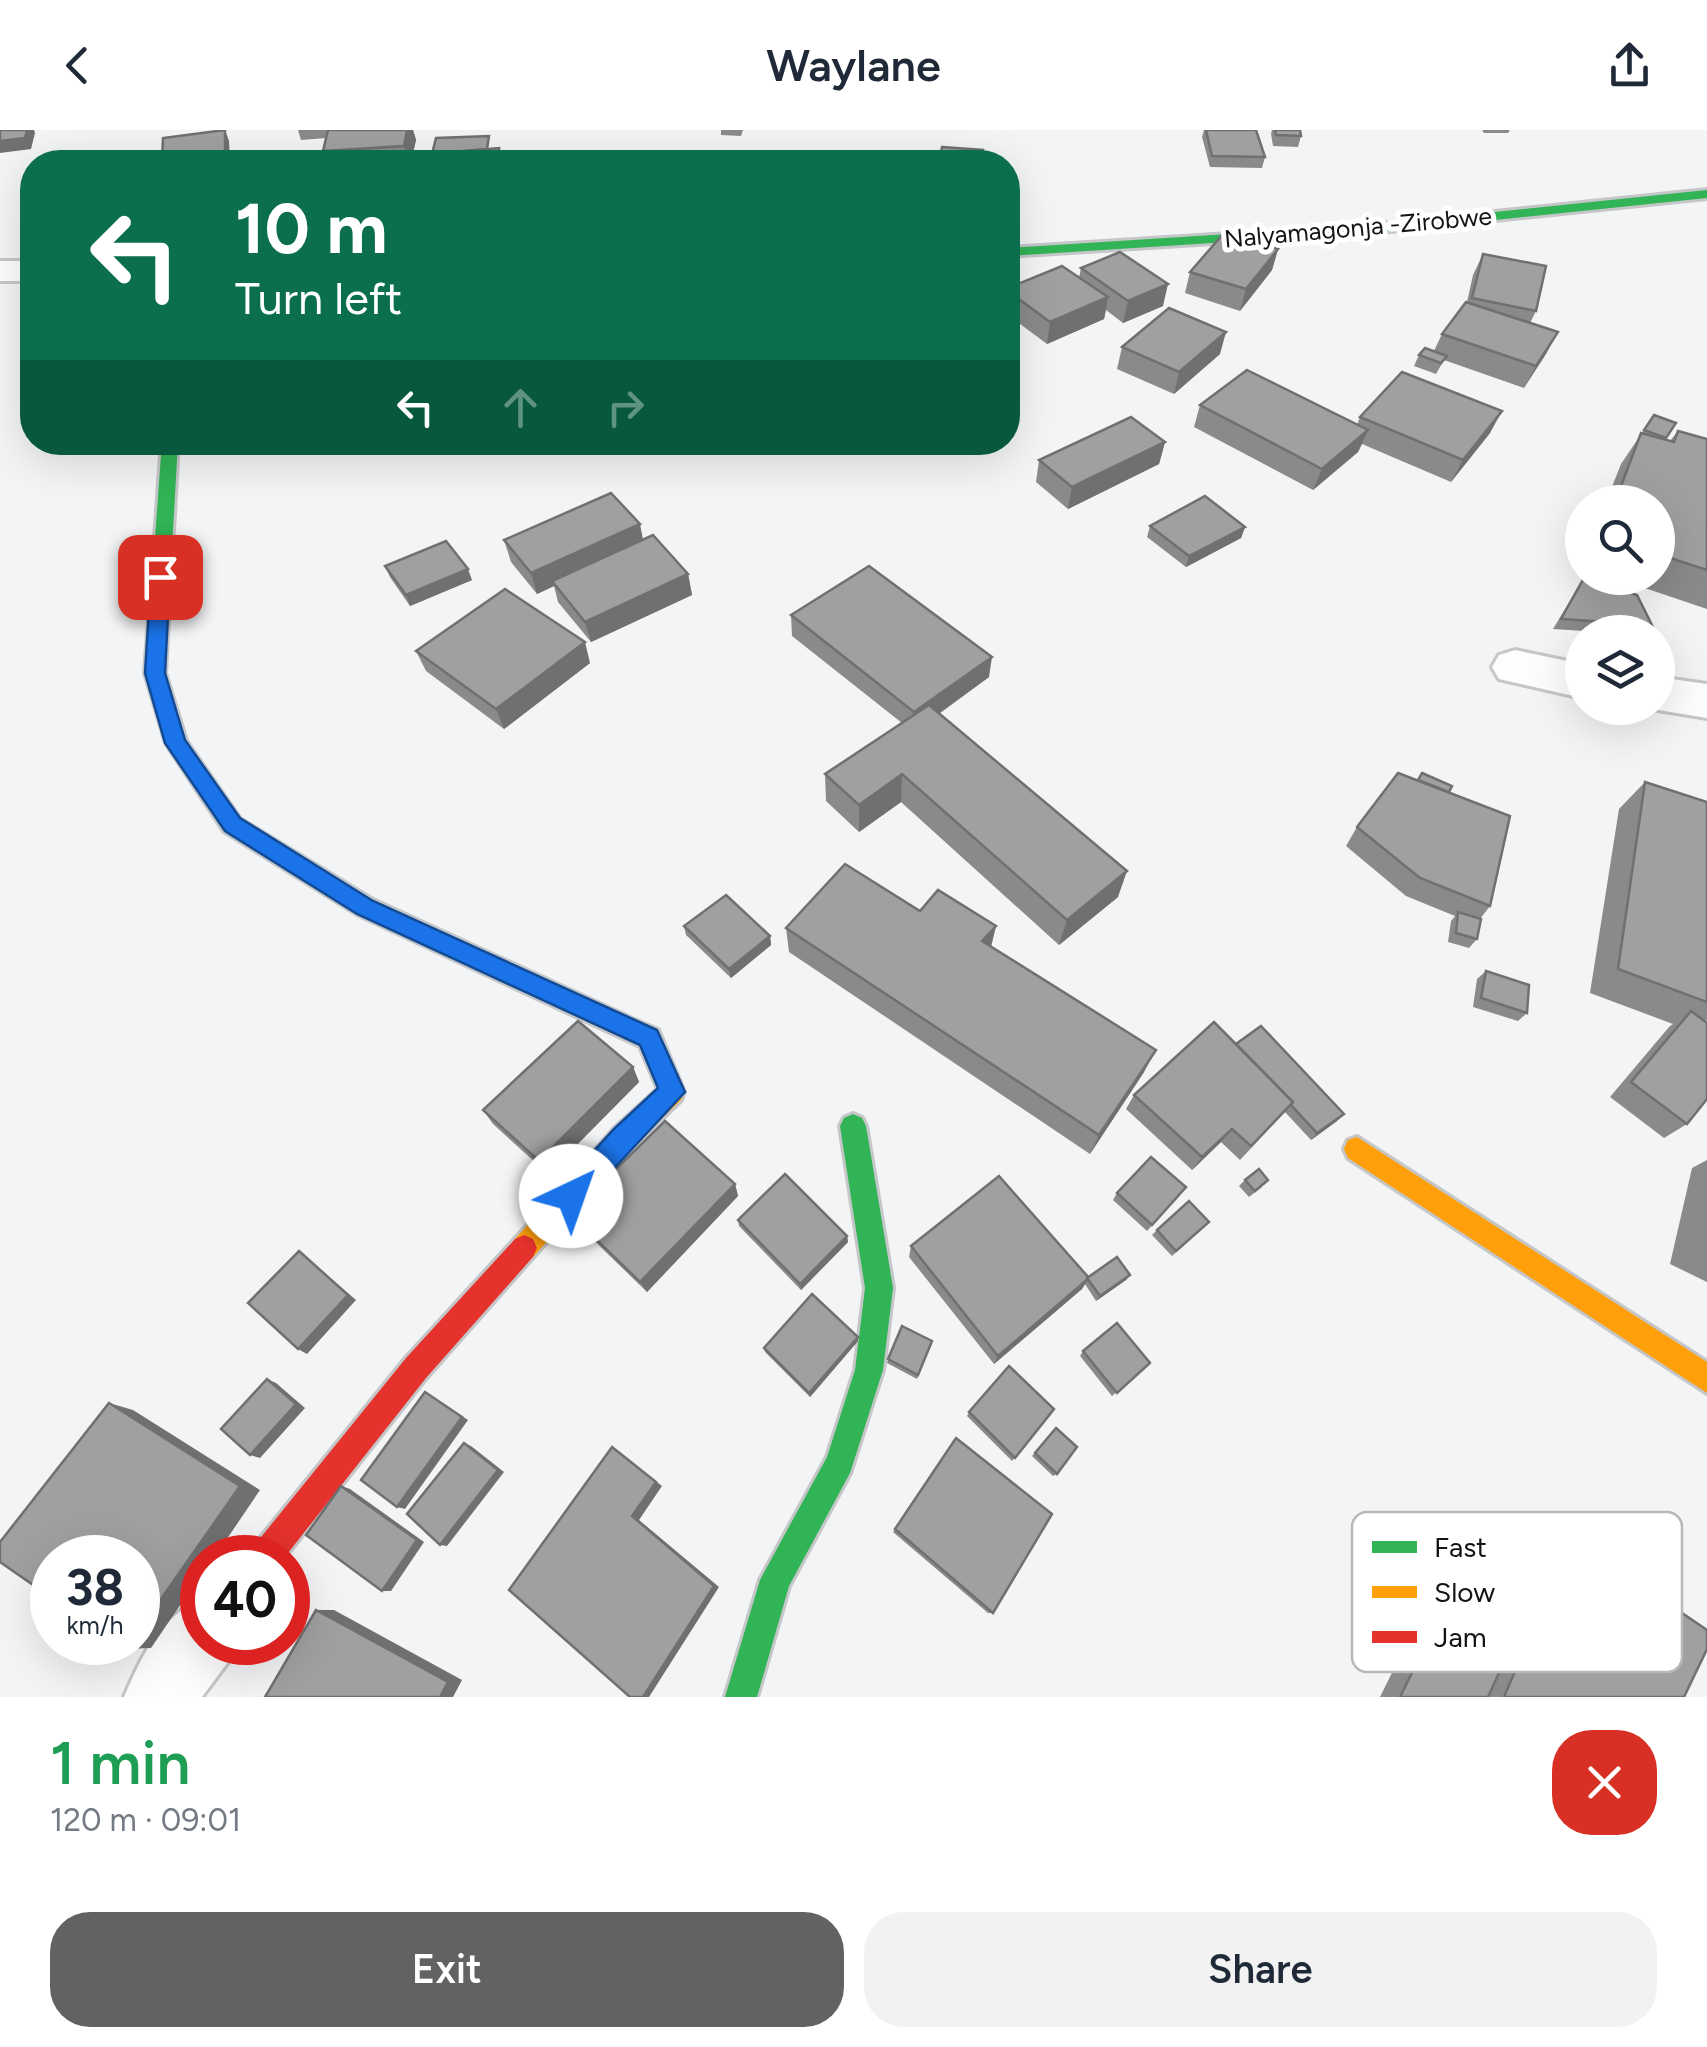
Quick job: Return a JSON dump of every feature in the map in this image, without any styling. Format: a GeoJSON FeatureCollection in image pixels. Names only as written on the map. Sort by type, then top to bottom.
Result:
{"type":"FeatureCollection","features":[{"type":"Feature","properties":{"kind":"street","name":"Nalyamagonja -Zirobwe"},"geometry":{"type":"LineString","coordinates":[[1020,251],[1372,229],[1707,194]]}},
{"type":"Feature","properties":{"kind":"street"},"geometry":{"type":"LineString","coordinates":[[169,455],[155,673],[176,743],[232,824],[365,908],[649,1038],[672,1092],[623,1138],[416,1368],[282,1535]]}},
{"type":"Feature","properties":{"kind":"street"},"geometry":{"type":"LineString","coordinates":[[1515,667],[1565,677]]}},
{"type":"Feature","properties":{"kind":"street"},"geometry":{"type":"LineString","coordinates":[[1675,696],[1707,701]]}},
{"type":"Feature","properties":{"kind":"street"},"geometry":{"type":"LineString","coordinates":[[741,1697],[776,1580],[840,1463],[869,1370],[880,1288],[854,1126]]}},
{"type":"Feature","properties":{"kind":"street"},"geometry":{"type":"LineString","coordinates":[[1358,1149],[1707,1379]]}},
{"type":"Feature","properties":{"kind":"street"},"geometry":{"type":"LineString","coordinates":[[162,1697],[180,1665]]}},
{"type":"Feature","properties":{"kind":"building"},"geometry":{"type":"Polygon","coordinates":[[[0,130],[27,130],[25,138],[0,141],[0,130]]]}},
{"type":"Feature","properties":{"kind":"building"},"geometry":{"type":"Polygon","coordinates":[[[225,130],[225,150],[162,150],[163,138],[225,130]]]}},
{"type":"Feature","properties":{"kind":"building"},"geometry":{"type":"Polygon","coordinates":[[[328,130],[407,130],[404,146],[323,150],[328,130]]]}},
{"type":"Feature","properties":{"kind":"building"},"geometry":{"type":"Polygon","coordinates":[[[1206,130],[1256,130],[1265,157],[1212,156],[1206,130]]]}},
{"type":"Feature","properties":{"kind":"building"},"geometry":{"type":"Polygon","coordinates":[[[1275,130],[1300,130],[1301,136],[1276,135],[1275,130]]]}},
{"type":"Feature","properties":{"kind":"building"},"geometry":{"type":"Polygon","coordinates":[[[489,136],[487,149],[476,150],[433,150],[436,138],[489,136]]]}},
{"type":"Feature","properties":{"kind":"building"},"geometry":{"type":"Polygon","coordinates":[[[1224,233],[1278,249],[1246,289],[1190,272],[1224,233]]]}},
{"type":"Feature","properties":{"kind":"building"},"geometry":{"type":"Polygon","coordinates":[[[1120,252],[1168,284],[1128,301],[1081,268],[1120,252]]]}},
{"type":"Feature","properties":{"kind":"building"},"geometry":{"type":"Polygon","coordinates":[[[1483,254],[1546,266],[1536,311],[1472,298],[1483,254]]]}},
{"type":"Feature","properties":{"kind":"building"},"geometry":{"type":"Polygon","coordinates":[[[1062,266],[1108,297],[1050,322],[1020,300],[1020,283],[1062,266]]]}},
{"type":"Feature","properties":{"kind":"building"},"geometry":{"type":"Polygon","coordinates":[[[1466,302],[1558,332],[1536,366],[1442,334],[1466,302]]]}},
{"type":"Feature","properties":{"kind":"building"},"geometry":{"type":"Polygon","coordinates":[[[1169,308],[1226,332],[1179,372],[1122,347],[1169,308]]]}},
{"type":"Feature","properties":{"kind":"building"},"geometry":{"type":"Polygon","coordinates":[[[1425,348],[1447,356],[1441,363],[1419,355],[1425,348]]]}},
{"type":"Feature","properties":{"kind":"building"},"geometry":{"type":"Polygon","coordinates":[[[1247,370],[1368,430],[1322,469],[1200,405],[1247,370]]]}},
{"type":"Feature","properties":{"kind":"building"},"geometry":{"type":"Polygon","coordinates":[[[1402,372],[1502,411],[1463,460],[1360,417],[1402,372]]]}},
{"type":"Feature","properties":{"kind":"building"},"geometry":{"type":"Polygon","coordinates":[[[1654,415],[1676,423],[1666,438],[1644,430],[1654,415]]]}},
{"type":"Feature","properties":{"kind":"building"},"geometry":{"type":"Polygon","coordinates":[[[1131,417],[1165,442],[1072,487],[1039,460],[1131,417]]]}},
{"type":"Feature","properties":{"kind":"building"},"geometry":{"type":"Polygon","coordinates":[[[1678,431],[1707,439],[1707,570],[1675,560],[1675,485],[1621,485],[1641,433],[1674,442],[1678,431]]]}},
{"type":"Feature","properties":{"kind":"building"},"geometry":{"type":"Polygon","coordinates":[[[611,493],[640,524],[531,573],[504,540],[611,493]]]}},
{"type":"Feature","properties":{"kind":"building"},"geometry":{"type":"Polygon","coordinates":[[[1205,496],[1245,527],[1189,556],[1150,526],[1205,496]]]}},
{"type":"Feature","properties":{"kind":"building"},"geometry":{"type":"Polygon","coordinates":[[[653,535],[688,574],[585,622],[552,581],[653,535]]]}},
{"type":"Feature","properties":{"kind":"building"},"geometry":{"type":"Polygon","coordinates":[[[446,541],[468,569],[406,595],[385,566],[446,541]]]}},
{"type":"Feature","properties":{"kind":"building"},"geometry":{"type":"Polygon","coordinates":[[[869,566],[992,657],[914,712],[791,615],[869,566]]]}},
{"type":"Feature","properties":{"kind":"building"},"geometry":{"type":"Polygon","coordinates":[[[505,589],[585,642],[496,709],[416,651],[505,589]]]}},
{"type":"Feature","properties":{"kind":"building"},"geometry":{"type":"Polygon","coordinates":[[[1574,595],[1637,595],[1647,615],[1565,615],[1565,619],[1561,619],[1574,595]]]}},
{"type":"Feature","properties":{"kind":"building"},"geometry":{"type":"Polygon","coordinates":[[[929,705],[1127,871],[1067,920],[902,774],[859,805],[825,774],[929,705]]]}},
{"type":"Feature","properties":{"kind":"building"},"geometry":{"type":"Polygon","coordinates":[[[1398,773],[1510,816],[1490,906],[1420,878],[1357,827],[1398,773]]]}},
{"type":"Feature","properties":{"kind":"building"},"geometry":{"type":"Polygon","coordinates":[[[1422,773],[1452,786],[1449,792],[1418,780],[1422,773]]]}},
{"type":"Feature","properties":{"kind":"building"},"geometry":{"type":"Polygon","coordinates":[[[1645,782],[1707,802],[1707,1002],[1618,969],[1645,782]]]}},
{"type":"Feature","properties":{"kind":"building"},"geometry":{"type":"Polygon","coordinates":[[[845,864],[920,911],[938,890],[996,926],[982,941],[1156,1050],[1099,1135],[786,928],[845,864]]]}},
{"type":"Feature","properties":{"kind":"building"},"geometry":{"type":"Polygon","coordinates":[[[726,895],[770,936],[729,969],[684,926],[726,895]]]}},
{"type":"Feature","properties":{"kind":"building"},"geometry":{"type":"Polygon","coordinates":[[[1458,912],[1481,919],[1477,939],[1456,933],[1458,912]]]}},
{"type":"Feature","properties":{"kind":"building"},"geometry":{"type":"Polygon","coordinates":[[[1486,971],[1529,985],[1527,1013],[1481,998],[1486,971]]]}},
{"type":"Feature","properties":{"kind":"building"},"geometry":{"type":"Polygon","coordinates":[[[1691,1011],[1707,1023],[1707,1099],[1687,1124],[1631,1082],[1691,1011]]]}},
{"type":"Feature","properties":{"kind":"building"},"geometry":{"type":"Polygon","coordinates":[[[578,1021],[633,1067],[539,1161],[483,1110],[578,1021]]]}},
{"type":"Feature","properties":{"kind":"building"},"geometry":{"type":"Polygon","coordinates":[[[1214,1022],[1293,1102],[1251,1146],[1232,1129],[1202,1157],[1134,1095],[1214,1022]]]}},
{"type":"Feature","properties":{"kind":"building"},"geometry":{"type":"Polygon","coordinates":[[[1261,1026],[1344,1114],[1317,1133],[1291,1105],[1293,1102],[1236,1044],[1261,1026]]]}},
{"type":"Feature","properties":{"kind":"building"},"geometry":{"type":"Polygon","coordinates":[[[665,1121],[735,1184],[640,1282],[570,1214],[665,1121]]]}},
{"type":"Feature","properties":{"kind":"building"},"geometry":{"type":"Polygon","coordinates":[[[1151,1157],[1186,1187],[1152,1225],[1117,1193],[1151,1157]]]}},
{"type":"Feature","properties":{"kind":"building"},"geometry":{"type":"Polygon","coordinates":[[[1259,1169],[1268,1180],[1255,1191],[1245,1180],[1259,1169]]]}},
{"type":"Feature","properties":{"kind":"building"},"geometry":{"type":"Polygon","coordinates":[[[785,1174],[847,1236],[800,1284],[738,1220],[785,1174]]]}},
{"type":"Feature","properties":{"kind":"building"},"geometry":{"type":"Polygon","coordinates":[[[999,1176],[1089,1278],[998,1356],[911,1246],[999,1176]]]}},
{"type":"Feature","properties":{"kind":"building"},"geometry":{"type":"Polygon","coordinates":[[[1189,1201],[1209,1222],[1176,1251],[1157,1230],[1189,1201]]]}},
{"type":"Feature","properties":{"kind":"building"},"geometry":{"type":"Polygon","coordinates":[[[299,1251],[348,1295],[298,1349],[248,1303],[299,1251]]]}},
{"type":"Feature","properties":{"kind":"building"},"geometry":{"type":"Polygon","coordinates":[[[1117,1257],[1130,1275],[1100,1296],[1087,1278],[1117,1257]]]}},
{"type":"Feature","properties":{"kind":"building"},"geometry":{"type":"Polygon","coordinates":[[[812,1294],[858,1337],[809,1393],[764,1348],[812,1294]]]}},
{"type":"Feature","properties":{"kind":"building"},"geometry":{"type":"Polygon","coordinates":[[[1117,1323],[1150,1363],[1117,1393],[1083,1351],[1117,1323]]]}},
{"type":"Feature","properties":{"kind":"building"},"geometry":{"type":"Polygon","coordinates":[[[902,1326],[932,1341],[918,1375],[888,1359],[902,1326]]]}},
{"type":"Feature","properties":{"kind":"building"},"geometry":{"type":"Polygon","coordinates":[[[1009,1366],[1054,1409],[1015,1458],[969,1412],[1009,1366]]]}},
{"type":"Feature","properties":{"kind":"building"},"geometry":{"type":"Polygon","coordinates":[[[267,1379],[296,1404],[250,1455],[221,1429],[267,1379]]]}},
{"type":"Feature","properties":{"kind":"building"},"geometry":{"type":"Polygon","coordinates":[[[425,1392],[462,1417],[397,1507],[361,1480],[425,1392]]]}},
{"type":"Feature","properties":{"kind":"building"},"geometry":{"type":"Polygon","coordinates":[[[109,1403],[240,1486],[206,1535],[180,1535],[180,1572],[160,1601],[160,1535],[30,1535],[30,1583],[0,1562],[0,1542],[109,1403]]]}},
{"type":"Feature","properties":{"kind":"building"},"geometry":{"type":"Polygon","coordinates":[[[1056,1428],[1077,1447],[1057,1474],[1035,1453],[1056,1428]]]}},
{"type":"Feature","properties":{"kind":"building"},"geometry":{"type":"Polygon","coordinates":[[[956,1438],[1052,1514],[993,1613],[895,1529],[956,1438]]]}},
{"type":"Feature","properties":{"kind":"building"},"geometry":{"type":"Polygon","coordinates":[[[464,1443],[498,1470],[440,1545],[407,1514],[464,1443]]]}},
{"type":"Feature","properties":{"kind":"building"},"geometry":{"type":"Polygon","coordinates":[[[612,1447],[656,1482],[632,1516],[714,1586],[643,1697],[630,1697],[509,1590],[612,1447]]]}},
{"type":"Feature","properties":{"kind":"building"},"geometry":{"type":"Polygon","coordinates":[[[341,1486],[417,1540],[382,1591],[306,1535],[341,1486]]]}},
{"type":"Feature","properties":{"kind":"building"},"geometry":{"type":"Polygon","coordinates":[[[316,1610],[448,1682],[440,1697],[265,1697],[284,1665],[310,1665],[310,1620],[316,1610]]]}},
{"type":"Feature","properties":{"kind":"building"},"geometry":{"type":"Polygon","coordinates":[[[1682,1613],[1707,1630],[1707,1649],[1684,1697],[1504,1697],[1515,1672],[1682,1672],[1682,1613]]]}},
{"type":"Feature","properties":{"kind":"building"},"geometry":{"type":"Polygon","coordinates":[[[1412,1672],[1499,1672],[1488,1697],[1400,1697],[1412,1672]]]}},
{"type":"Feature","properties":{"kind":"traffic: fast"},"geometry":{"type":"LineString","coordinates":[[1020,251],[1371,229],[1707,194]]}},
{"type":"Feature","properties":{"kind":"traffic: fast"},"geometry":{"type":"LineString","coordinates":[[169,455],[155,673],[176,743],[232,825],[365,907],[618,1024]]}},
{"type":"Feature","properties":{"kind":"traffic: fast"},"geometry":{"type":"LineString","coordinates":[[741,1697],[775,1580],[840,1463],[869,1370],[879,1288],[853,1126]]}},
{"type":"Feature","properties":{"kind":"traffic: slow"},"geometry":{"type":"LineString","coordinates":[[524,1248],[623,1138],[672,1092],[649,1038],[618,1024]]}},
{"type":"Feature","properties":{"kind":"traffic: slow"},"geometry":{"type":"LineString","coordinates":[[1357,1149],[1707,1379]]}},
{"type":"Feature","properties":{"kind":"traffic: jam"},"geometry":{"type":"LineString","coordinates":[[282,1535],[416,1368],[524,1248]]}},
{"type":"Feature","properties":{"kind":"route"},"geometry":{"type":"LineString","coordinates":[[160,577],[155,673],[176,743],[232,824],[365,908],[649,1038],[672,1092],[623,1138],[571,1196]]}}]}
